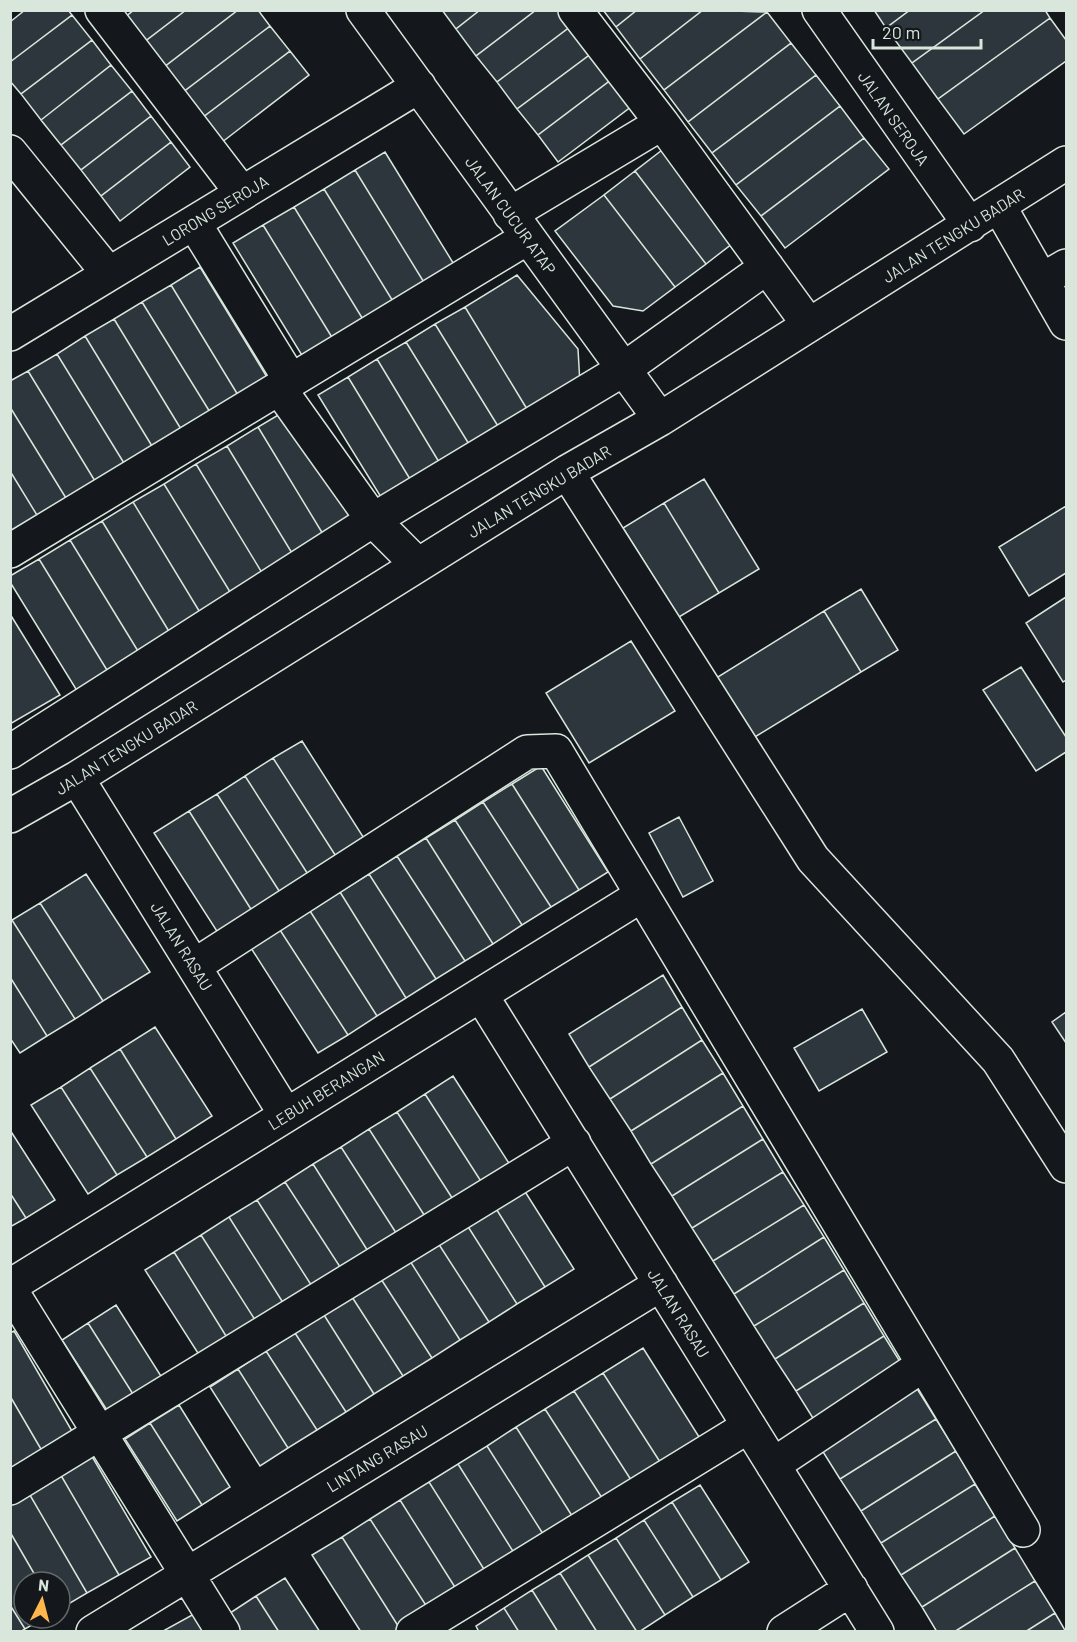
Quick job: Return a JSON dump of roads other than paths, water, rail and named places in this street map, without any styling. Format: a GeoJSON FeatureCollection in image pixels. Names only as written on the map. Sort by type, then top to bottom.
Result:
{"type":"FeatureCollection","features":[{"type":"Feature","properties":{"kind":"street"},"geometry":{"type":"LineString","coordinates":[[102,10],[242,193]]}},
{"type":"Feature","properties":{"kind":"street","name":"JALAN CUCUR ATAP"},"geometry":{"type":"LineString","coordinates":[[363,10],[660,419]]}},
{"type":"Feature","properties":{"kind":"street"},"geometry":{"type":"LineString","coordinates":[[575,10],[662,123],[809,325]]}},
{"type":"Feature","properties":{"kind":"street","name":"JALAN SEROJA"},"geometry":{"type":"LineString","coordinates":[[819,10],[970,225]]}},
{"type":"Feature","properties":{"kind":"street","name":"LORONG SEROJA"},"geometry":{"type":"LineString","coordinates":[[10,334],[419,86]]}},
{"type":"Feature","properties":{"kind":"street"},"geometry":{"type":"LineString","coordinates":[[10,551],[285,384],[519,226],[662,123]]}},
{"type":"Feature","properties":{"kind":"street"},"geometry":{"type":"LineString","coordinates":[[10,152],[109,274]]}},
{"type":"Feature","properties":{"kind":"street","name":"JALAN TENGKU BADAR"},"geometry":{"type":"LineString","coordinates":[[10,816],[77,778],[567,472],[660,419],[1066,163]]}},
{"type":"Feature","properties":{"kind":"street"},"geometry":{"type":"LineString","coordinates":[[999,206],[1054,273],[1066,323]]}},
{"type":"Feature","properties":{"kind":"street"},"geometry":{"type":"LineString","coordinates":[[194,223],[285,384],[373,520],[418,565]]}},
{"type":"Feature","properties":{"kind":"street"},"geometry":{"type":"LineString","coordinates":[[10,752],[373,520],[624,369],[767,267]]}},
{"type":"Feature","properties":{"kind":"street"},"geometry":{"type":"LineString","coordinates":[[567,472],[813,859],[998,1060],[1066,1166]]}},
{"type":"Feature","properties":{"kind":"street"},"geometry":{"type":"LineString","coordinates":[[194,966],[527,752],[555,751],[1023,1530]]}},
{"type":"Feature","properties":{"kind":"street","name":"JALAN RASAU"},"geometry":{"type":"LineString","coordinates":[[77,778],[286,1115]]}},
{"type":"Feature","properties":{"kind":"street","name":"LEBUH BERANGAN"},"geometry":{"type":"LineString","coordinates":[[10,1287],[642,895]]}},
{"type":"Feature","properties":{"kind":"street","name":"JALAN RASAU"},"geometry":{"type":"LineString","coordinates":[[481,995],[877,1632]]}},
{"type":"Feature","properties":{"kind":"street"},"geometry":{"type":"LineString","coordinates":[[10,1488],[574,1143]]}},
{"type":"Feature","properties":{"kind":"street","name":"LINTANG RASAU"},"geometry":{"type":"LineString","coordinates":[[93,1632],[661,1284]]}},
{"type":"Feature","properties":{"kind":"street"},"geometry":{"type":"LineString","coordinates":[[10,1287],[223,1632]]}},
{"type":"Feature","properties":{"kind":"street"},"geometry":{"type":"LineString","coordinates":[[773,1465],[923,1365]]}},
{"type":"Feature","properties":{"kind":"street"},"geometry":{"type":"LineString","coordinates":[[413,1632],[749,1426]]}},
{"type":"Feature","properties":{"kind":"street"},"geometry":{"type":"LineString","coordinates":[[784,1632],[851,1589]]}}]}
